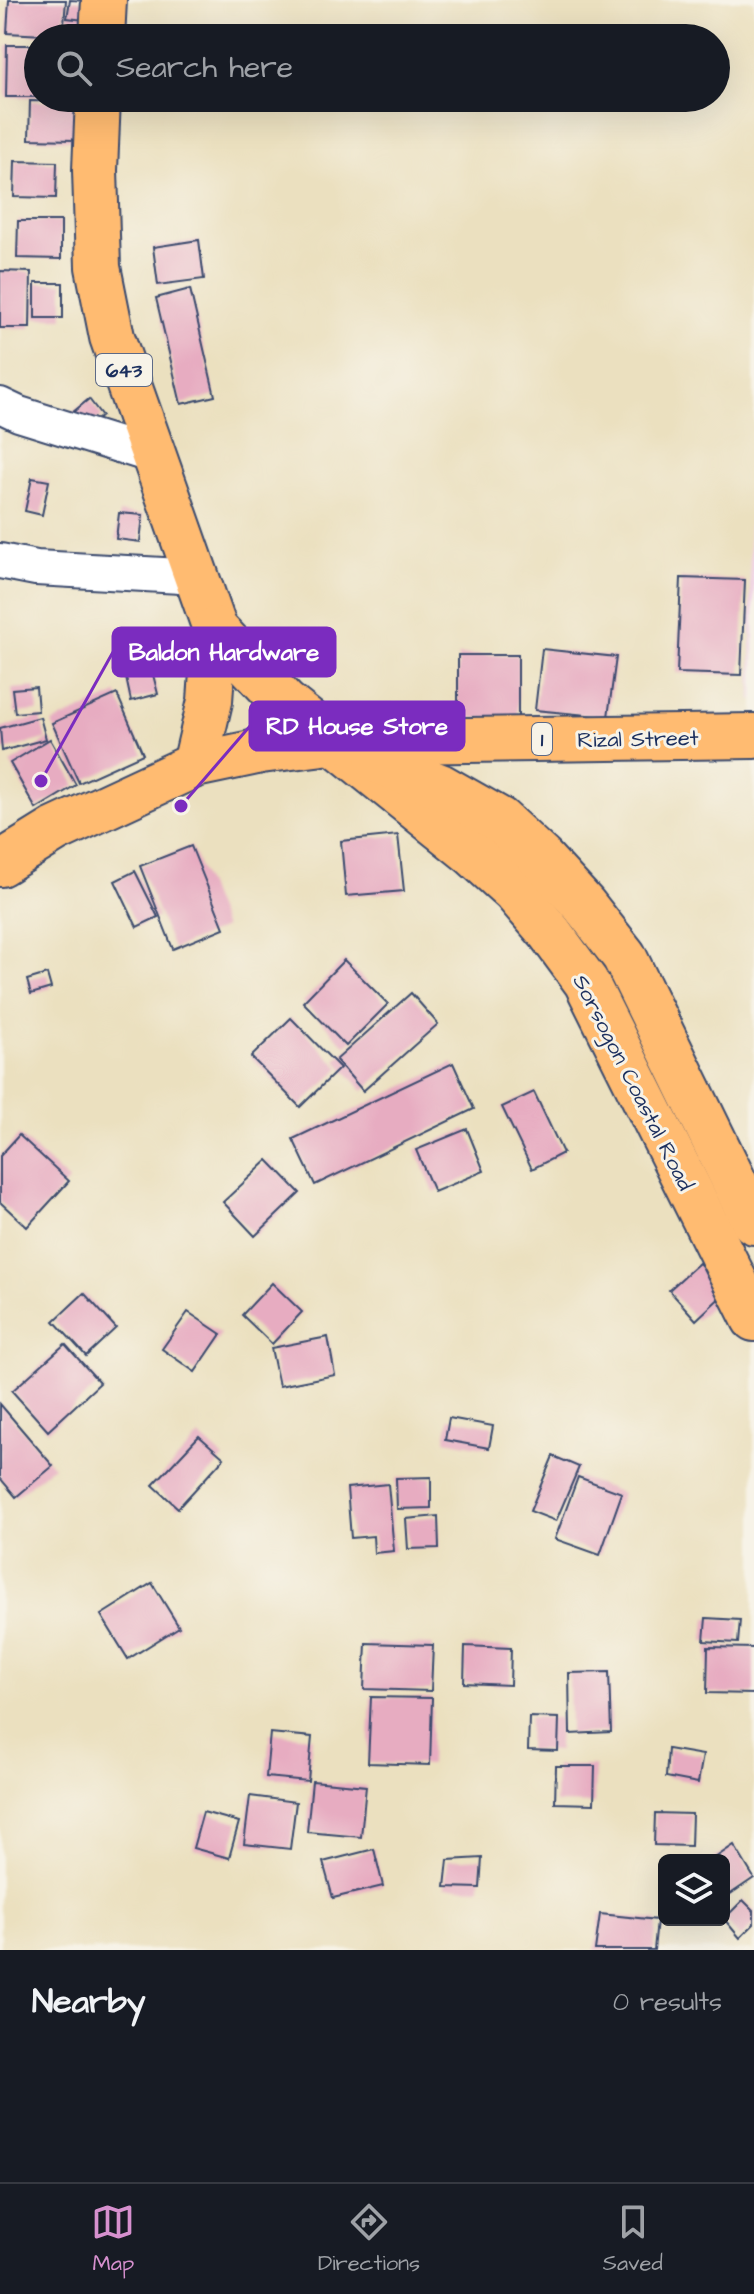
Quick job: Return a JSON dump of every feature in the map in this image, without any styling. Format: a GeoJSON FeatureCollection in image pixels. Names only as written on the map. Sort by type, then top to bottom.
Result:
{"type":"FeatureCollection","features":[{"type":"Feature","properties":{"kind":"main road"},"geometry":{"type":"LineString","coordinates":[[103,24],[104,0]]}},
{"type":"Feature","properties":{"kind":"main road","name":"643"},"geometry":{"type":"LineString","coordinates":[[97,112],[95,170],[98,267],[112,337],[215,629],[210,701],[195,765]]}},
{"type":"Feature","properties":{"kind":"main road","name":"643"},"geometry":{"type":"LineString","coordinates":[[215,629],[285,703],[331,742]]}},
{"type":"Feature","properties":{"kind":"main road","name":"Rizal Street"},"geometry":{"type":"LineString","coordinates":[[331,742],[754,736]]}},
{"type":"Feature","properties":{"kind":"main road","name":"1"},"geometry":{"type":"LineString","coordinates":[[0,864],[55,830],[195,765],[261,751],[331,742]]}},
{"type":"Feature","properties":{"kind":"main road","name":"Sorsogon Coastal Road"},"geometry":{"type":"LineString","coordinates":[[331,742],[440,786],[500,820],[541,858],[584,905],[624,956],[754,1222]]}},
{"type":"Feature","properties":{"kind":"main road","name":"Sorsogon Coastal Road"},"geometry":{"type":"LineString","coordinates":[[331,742],[472,853],[514,891],[586,982],[754,1319]]}},
{"type":"Feature","properties":{"kind":"street"},"geometry":{"type":"LineString","coordinates":[[0,405],[19,414],[154,456]]}},
{"type":"Feature","properties":{"kind":"street"},"geometry":{"type":"LineString","coordinates":[[0,561],[36,568],[199,577]]}},
{"type":"Feature","properties":{"kind":"shaded area"},"geometry":{"type":"Polygon","coordinates":[[[749,520],[754,520],[754,700],[752,700],[749,520]]]}},
{"type":"Feature","properties":{"kind":"building"},"geometry":{"type":"Polygon","coordinates":[[[9,0],[66,0],[64,24],[24,24],[24,34],[7,33],[9,0]]]}},
{"type":"Feature","properties":{"kind":"building"},"geometry":{"type":"Polygon","coordinates":[[[70,0],[87,1],[85,20],[67,18],[70,0]]]}},
{"type":"Feature","properties":{"kind":"building"},"geometry":{"type":"Polygon","coordinates":[[[7,45],[24,45],[24,97],[6,97],[7,45]]]}},
{"type":"Feature","properties":{"kind":"building"},"geometry":{"type":"Polygon","coordinates":[[[30,112],[75,112],[75,140],[29,139],[30,112]]]}},
{"type":"Feature","properties":{"kind":"building"},"geometry":{"type":"Polygon","coordinates":[[[15,161],[57,162],[56,198],[14,197],[15,161]]]}},
{"type":"Feature","properties":{"kind":"building"},"geometry":{"type":"Polygon","coordinates":[[[18,221],[61,221],[61,259],[17,258],[18,221]]]}},
{"type":"Feature","properties":{"kind":"building"},"geometry":{"type":"Polygon","coordinates":[[[199,240],[204,279],[158,285],[153,247],[199,240]]]}},
{"type":"Feature","properties":{"kind":"building"},"geometry":{"type":"Polygon","coordinates":[[[0,271],[31,272],[30,328],[0,328],[0,271]]]}},
{"type":"Feature","properties":{"kind":"building"},"geometry":{"type":"Polygon","coordinates":[[[35,283],[63,283],[63,318],[35,318],[35,283]]]}},
{"type":"Feature","properties":{"kind":"building"},"geometry":{"type":"Polygon","coordinates":[[[190,289],[215,396],[181,404],[156,298],[190,289]]]}},
{"type":"Feature","properties":{"kind":"building"},"geometry":{"type":"Polygon","coordinates":[[[89,399],[102,416],[85,429],[72,413],[89,399]]]}},
{"type":"Feature","properties":{"kind":"building"},"geometry":{"type":"Polygon","coordinates":[[[32,478],[49,481],[42,515],[25,511],[32,478]]]}},
{"type":"Feature","properties":{"kind":"building"},"geometry":{"type":"Polygon","coordinates":[[[119,513],[143,515],[140,542],[116,539],[119,513]]]}},
{"type":"Feature","properties":{"kind":"building"},"geometry":{"type":"Polygon","coordinates":[[[681,578],[745,580],[741,675],[677,673],[681,578]]]}},
{"type":"Feature","properties":{"kind":"building"},"geometry":{"type":"Polygon","coordinates":[[[542,649],[616,657],[608,717],[535,710],[542,649]]]}},
{"type":"Feature","properties":{"kind":"building"},"geometry":{"type":"Polygon","coordinates":[[[458,655],[518,655],[518,718],[458,718],[458,655]]]}},
{"type":"Feature","properties":{"kind":"building"},"geometry":{"type":"Polygon","coordinates":[[[151,667],[158,694],[131,701],[125,673],[151,667]]]}},
{"type":"Feature","properties":{"kind":"building"},"geometry":{"type":"Polygon","coordinates":[[[36,687],[38,711],[15,713],[12,689],[36,687]]]}},
{"type":"Feature","properties":{"kind":"building"},"geometry":{"type":"Polygon","coordinates":[[[117,694],[143,754],[79,783],[52,723],[117,694]]]}},
{"type":"Feature","properties":{"kind":"building"},"geometry":{"type":"Polygon","coordinates":[[[40,717],[46,739],[2,751],[0,728],[40,717]]]}},
{"type":"Feature","properties":{"kind":"building"},"geometry":{"type":"Polygon","coordinates":[[[50,739],[76,785],[36,809],[10,763],[50,739]]]}},
{"type":"Feature","properties":{"kind":"building"},"geometry":{"type":"Polygon","coordinates":[[[398,835],[404,891],[346,896],[341,841],[398,835]]]}},
{"type":"Feature","properties":{"kind":"building"},"geometry":{"type":"Polygon","coordinates":[[[191,846],[224,928],[173,949],[140,866],[191,846]]]}},
{"type":"Feature","properties":{"kind":"building"},"geometry":{"type":"Polygon","coordinates":[[[135,871],[158,917],[137,927],[115,881],[135,871]]]}},
{"type":"Feature","properties":{"kind":"building"},"geometry":{"type":"Polygon","coordinates":[[[344,960],[388,1004],[346,1046],[303,1002],[344,960]]]}},
{"type":"Feature","properties":{"kind":"building"},"geometry":{"type":"Polygon","coordinates":[[[47,974],[51,988],[31,994],[27,980],[47,974]]]}},
{"type":"Feature","properties":{"kind":"building"},"geometry":{"type":"Polygon","coordinates":[[[411,993],[438,1024],[363,1091],[336,1060],[411,993]]]}},
{"type":"Feature","properties":{"kind":"building"},"geometry":{"type":"Polygon","coordinates":[[[291,1018],[340,1068],[300,1107],[251,1057],[291,1018]]]}},
{"type":"Feature","properties":{"kind":"building"},"geometry":{"type":"Polygon","coordinates":[[[453,1063],[474,1109],[315,1185],[293,1139],[453,1063]]]}},
{"type":"Feature","properties":{"kind":"building"},"geometry":{"type":"Polygon","coordinates":[[[534,1092],[563,1153],[532,1169],[502,1107],[534,1092]]]}},
{"type":"Feature","properties":{"kind":"building"},"geometry":{"type":"Polygon","coordinates":[[[467,1129],[484,1171],[434,1192],[416,1150],[467,1129]]]}},
{"type":"Feature","properties":{"kind":"building"},"geometry":{"type":"Polygon","coordinates":[[[19,1135],[69,1181],[27,1227],[0,1202],[0,1156],[19,1135]]]}},
{"type":"Feature","properties":{"kind":"building"},"geometry":{"type":"Polygon","coordinates":[[[268,1160],[300,1193],[255,1236],[223,1202],[268,1160]]]}},
{"type":"Feature","properties":{"kind":"building"},"geometry":{"type":"Polygon","coordinates":[[[699,1263],[726,1292],[696,1320],[669,1290],[699,1263]]]}},
{"type":"Feature","properties":{"kind":"building"},"geometry":{"type":"Polygon","coordinates":[[[272,1283],[302,1312],[272,1344],[242,1315],[272,1283]]]}},
{"type":"Feature","properties":{"kind":"building"},"geometry":{"type":"Polygon","coordinates":[[[84,1293],[116,1328],[86,1356],[54,1321],[84,1293]]]}},
{"type":"Feature","properties":{"kind":"building"},"geometry":{"type":"Polygon","coordinates":[[[188,1312],[221,1334],[195,1372],[162,1349],[188,1312]]]}},
{"type":"Feature","properties":{"kind":"building"},"geometry":{"type":"Polygon","coordinates":[[[328,1337],[335,1375],[279,1386],[271,1348],[328,1337]]]}},
{"type":"Feature","properties":{"kind":"building"},"geometry":{"type":"Polygon","coordinates":[[[65,1344],[100,1383],[48,1431],[12,1391],[65,1344]]]}},
{"type":"Feature","properties":{"kind":"building"},"geometry":{"type":"Polygon","coordinates":[[[0,1404],[53,1466],[16,1497],[0,1478],[0,1404]]]}},
{"type":"Feature","properties":{"kind":"building"},"geometry":{"type":"Polygon","coordinates":[[[449,1418],[493,1426],[489,1448],[445,1440],[449,1418]]]}},
{"type":"Feature","properties":{"kind":"building"},"geometry":{"type":"Polygon","coordinates":[[[199,1436],[224,1458],[178,1508],[153,1485],[199,1436]]]}},
{"type":"Feature","properties":{"kind":"building"},"geometry":{"type":"Polygon","coordinates":[[[553,1456],[579,1467],[556,1521],[530,1511],[553,1456]]]}},
{"type":"Feature","properties":{"kind":"building"},"geometry":{"type":"Polygon","coordinates":[[[431,1477],[431,1508],[397,1509],[396,1478],[431,1477]]]}},
{"type":"Feature","properties":{"kind":"building"},"geometry":{"type":"Polygon","coordinates":[[[578,1477],[622,1493],[600,1555],[555,1539],[578,1477]]]}},
{"type":"Feature","properties":{"kind":"building"},"geometry":{"type":"Polygon","coordinates":[[[388,1484],[394,1551],[374,1553],[373,1536],[351,1538],[347,1488],[388,1484]]]}},
{"type":"Feature","properties":{"kind":"building"},"geometry":{"type":"Polygon","coordinates":[[[438,1516],[439,1548],[408,1549],[406,1519],[438,1516]]]}},
{"type":"Feature","properties":{"kind":"building"},"geometry":{"type":"Polygon","coordinates":[[[152,1583],[179,1627],[128,1659],[101,1615],[152,1583]]]}},
{"type":"Feature","properties":{"kind":"building"},"geometry":{"type":"Polygon","coordinates":[[[706,1618],[740,1620],[738,1643],[704,1641],[706,1618]]]}},
{"type":"Feature","properties":{"kind":"building"},"geometry":{"type":"Polygon","coordinates":[[[366,1643],[433,1645],[431,1691],[364,1689],[366,1643]]]}},
{"type":"Feature","properties":{"kind":"building"},"geometry":{"type":"Polygon","coordinates":[[[465,1646],[511,1648],[510,1685],[464,1683],[465,1646]]]}},
{"type":"Feature","properties":{"kind":"building"},"geometry":{"type":"Polygon","coordinates":[[[708,1647],[754,1648],[754,1694],[707,1693],[708,1647]]]}},
{"type":"Feature","properties":{"kind":"building"},"geometry":{"type":"Polygon","coordinates":[[[609,1672],[611,1732],[570,1734],[569,1673],[609,1672]]]}},
{"type":"Feature","properties":{"kind":"building"},"geometry":{"type":"Polygon","coordinates":[[[371,1697],[432,1698],[430,1765],[368,1763],[371,1697]]]}},
{"type":"Feature","properties":{"kind":"building"},"geometry":{"type":"Polygon","coordinates":[[[529,1717],[559,1718],[558,1751],[528,1750],[529,1717]]]}},
{"type":"Feature","properties":{"kind":"building"},"geometry":{"type":"Polygon","coordinates":[[[270,1733],[312,1737],[308,1781],[266,1777],[270,1733]]]}},
{"type":"Feature","properties":{"kind":"building"},"geometry":{"type":"Polygon","coordinates":[[[668,1749],[703,1755],[698,1783],[666,1777],[668,1749]]]}},
{"type":"Feature","properties":{"kind":"building"},"geometry":{"type":"Polygon","coordinates":[[[556,1766],[595,1766],[594,1804],[555,1803],[556,1766]]]}},
{"type":"Feature","properties":{"kind":"building"},"geometry":{"type":"Polygon","coordinates":[[[312,1781],[366,1786],[361,1837],[307,1832],[312,1781]]]}},
{"type":"Feature","properties":{"kind":"building"},"geometry":{"type":"Polygon","coordinates":[[[250,1796],[296,1802],[290,1849],[244,1844],[250,1796]]]}},
{"type":"Feature","properties":{"kind":"building"},"geometry":{"type":"Polygon","coordinates":[[[203,1812],[239,1822],[229,1858],[193,1848],[203,1812]]]}},
{"type":"Feature","properties":{"kind":"building"},"geometry":{"type":"Polygon","coordinates":[[[655,1813],[692,1814],[691,1846],[654,1845],[655,1813]]]}},
{"type":"Feature","properties":{"kind":"building"},"geometry":{"type":"Polygon","coordinates":[[[734,1845],[754,1878],[730,1894],[730,1854],[721,1854],[734,1845]]]}},
{"type":"Feature","properties":{"kind":"building"},"geometry":{"type":"Polygon","coordinates":[[[374,1849],[383,1886],[333,1898],[323,1862],[374,1849]]]}},
{"type":"Feature","properties":{"kind":"building"},"geometry":{"type":"Polygon","coordinates":[[[482,1858],[480,1888],[445,1887],[448,1860],[482,1858]]]}},
{"type":"Feature","properties":{"kind":"building"},"geometry":{"type":"Polygon","coordinates":[[[743,1900],[754,1911],[754,1924],[740,1938],[730,1926],[730,1913],[743,1900]]]}},
{"type":"Feature","properties":{"kind":"building"},"geometry":{"type":"Polygon","coordinates":[[[600,1914],[657,1920],[654,1950],[595,1950],[600,1914]]]}},
{"type":"Feature","properties":{"kind":"place","name":"Baldon Hardware"},"geometry":{"type":"Point","coordinates":[41,781]}},
{"type":"Feature","properties":{"kind":"place","name":"RD House Store"},"geometry":{"type":"Point","coordinates":[181,806]}}]}
